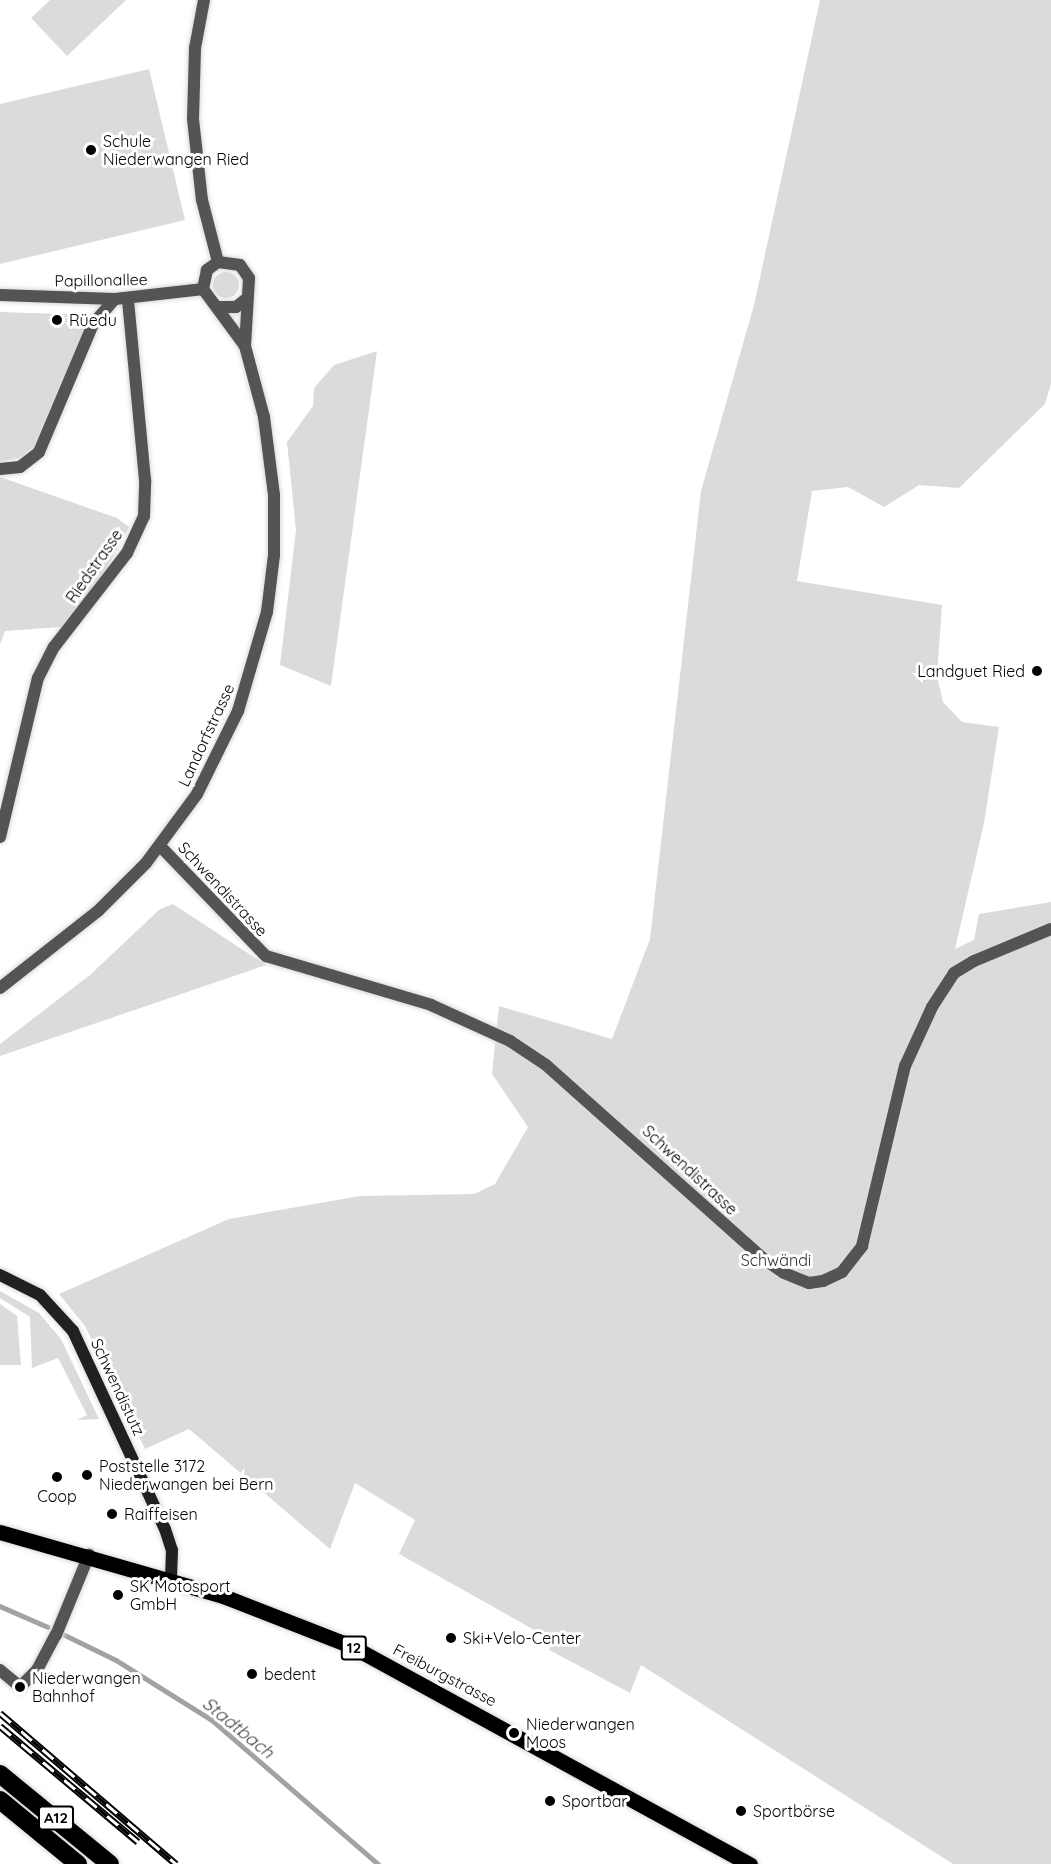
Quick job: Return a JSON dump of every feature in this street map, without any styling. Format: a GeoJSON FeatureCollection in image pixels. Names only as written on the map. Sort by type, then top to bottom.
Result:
{"type":"FeatureCollection","features":[{"type":"Feature","properties":{"kind":"highway","name":"A12"},"geometry":{"type":"LineString","coordinates":[[0,1774],[110,1864]]}},
{"type":"Feature","properties":{"kind":"highway","name":"A12"},"geometry":{"type":"LineString","coordinates":[[0,1800],[78,1864]]}},
{"type":"Feature","properties":{"kind":"main road","name":"Schwendistutz"},"geometry":{"type":"LineString","coordinates":[[0,1275],[40,1295],[73,1331],[170,1540],[171,1580]]}},
{"type":"Feature","properties":{"kind":"main road","name":"Freiburgstrasse"},"geometry":{"type":"LineString","coordinates":[[0,1532],[89,1555],[171,1580],[290,1621],[382,1661],[750,1864]]}},
{"type":"Feature","properties":{"kind":"street"},"geometry":{"type":"LineString","coordinates":[[203,289],[207,270],[218,262],[202,200],[193,119],[195,48],[204,0]]}},
{"type":"Feature","properties":{"kind":"street","name":"Landorfstrasse"},"geometry":{"type":"LineString","coordinates":[[0,988],[110,901],[160,846],[197,794],[232,726],[251,674],[267,612],[274,555],[273,477],[264,417],[245,346],[245,300],[250,285],[246,271],[233,262],[218,262]]}},
{"type":"Feature","properties":{"kind":"street","name":"Landorfstrasse"},"geometry":{"type":"LineString","coordinates":[[203,289],[245,346]]}},
{"type":"Feature","properties":{"kind":"street","name":"Papillonallee"},"geometry":{"type":"LineString","coordinates":[[0,296],[129,299],[203,289]]}},
{"type":"Feature","properties":{"kind":"street"},"geometry":{"type":"LineString","coordinates":[[0,469],[25,464],[46,441],[93,324],[115,299]]}},
{"type":"Feature","properties":{"kind":"street","name":"Riedstrasse"},"geometry":{"type":"LineString","coordinates":[[0,837],[38,678],[54,647],[127,553],[144,516],[146,480],[129,299]]}},
{"type":"Feature","properties":{"kind":"street"},"geometry":{"type":"LineString","coordinates":[[218,307],[236,307],[245,300]]}},
{"type":"Feature","properties":{"kind":"street","name":"Schwendistrasse"},"geometry":{"type":"LineString","coordinates":[[160,846],[266,956],[440,1009],[510,1041],[546,1065],[764,1259],[784,1274],[809,1282],[823,1281],[842,1272],[862,1246],[905,1066],[932,1007],[954,974],[974,961],[1051,929]]}},
{"type":"Feature","properties":{"kind":"street"},"geometry":{"type":"LineString","coordinates":[[0,1670],[20,1688],[38,1670],[56,1635],[89,1555]]}},
{"type":"Feature","properties":{"kind":"green space"},"geometry":{"type":"Polygon","coordinates":[[[50,0],[126,0],[67,56],[31,18],[50,0]]]}},
{"type":"Feature","properties":{"kind":"green space","name":"Schwändi"},"geometry":{"type":"Polygon","coordinates":[[[820,0],[1051,0],[1051,384],[1045,404],[959,488],[919,485],[884,507],[848,487],[812,491],[797,581],[942,605],[937,676],[943,702],[962,722],[999,727],[984,823],[955,949],[974,940],[979,914],[1051,902],[1051,1864],[953,1864],[641,1665],[630,1693],[549,1650],[554,1641],[399,1554],[415,1520],[355,1483],[330,1549],[189,1429],[145,1449],[85,1326],[59,1294],[229,1219],[360,1196],[474,1194],[495,1184],[528,1127],[492,1074],[499,1006],[612,1039],[650,939],[701,491],[754,305],[820,0]]]}},
{"type":"Feature","properties":{"kind":"green space"},"geometry":{"type":"Polygon","coordinates":[[[149,69],[185,220],[0,264],[0,104],[149,69]]]}},
{"type":"Feature","properties":{"kind":"green space"},"geometry":{"type":"Polygon","coordinates":[[[226,272],[235,276],[239,285],[235,294],[226,298],[217,294],[213,285],[217,276],[226,272]]]}},
{"type":"Feature","properties":{"kind":"green space"},"geometry":{"type":"Polygon","coordinates":[[[0,312],[90,315],[34,447],[21,457],[4,461],[0,461],[0,312]]]}},
{"type":"Feature","properties":{"kind":"green space"},"geometry":{"type":"Polygon","coordinates":[[[377,351],[331,686],[280,665],[296,530],[287,442],[313,406],[314,388],[334,365],[377,351]]]}},
{"type":"Feature","properties":{"kind":"green space"},"geometry":{"type":"Polygon","coordinates":[[[0,477],[117,518],[129,527],[104,574],[61,627],[5,631],[0,644],[0,477]]]}},
{"type":"Feature","properties":{"kind":"green space"},"geometry":{"type":"Polygon","coordinates":[[[173,904],[266,965],[0,1056],[0,1044],[90,975],[160,909],[173,904]]]}},
{"type":"Feature","properties":{"kind":"green space"},"geometry":{"type":"Polygon","coordinates":[[[0,1291],[39,1313],[61,1339],[99,1419],[77,1420],[87,1415],[58,1358],[32,1368],[30,1317],[0,1298],[0,1291]]]}},
{"type":"Feature","properties":{"kind":"green space"},"geometry":{"type":"Polygon","coordinates":[[[0,1304],[17,1316],[21,1365],[0,1365],[0,1304]]]}},
{"type":"Feature","properties":{"kind":"waterway"},"geometry":{"type":"LineString","coordinates":[[0,1606],[48,1627]]}},
{"type":"Feature","properties":{"kind":"waterway","name":"Stadtbach"},"geometry":{"type":"LineString","coordinates":[[65,1635],[116,1660],[212,1720],[378,1864]]}},
{"type":"Feature","properties":{"kind":"railway"},"geometry":{"type":"LineString","coordinates":[[0,1713],[176,1864]]}},
{"type":"Feature","properties":{"kind":"railway"},"geometry":{"type":"LineString","coordinates":[[0,1726],[138,1842]]}},
{"type":"Feature","properties":{"kind":"place","name":"Schule Niederwangen Ried"},"geometry":{"type":"Point","coordinates":[91,150]}},
{"type":"Feature","properties":{"kind":"place","name":"Rüedu"},"geometry":{"type":"Point","coordinates":[57,320]}},
{"type":"Feature","properties":{"kind":"place","name":"Landguet Ried"},"geometry":{"type":"Point","coordinates":[1037,671]}},
{"type":"Feature","properties":{"kind":"place","name":"Poststelle 3172 Niederwangen bei Bern"},"geometry":{"type":"Point","coordinates":[87,1475]}},
{"type":"Feature","properties":{"kind":"place","name":"Coop"},"geometry":{"type":"Point","coordinates":[57,1477]}},
{"type":"Feature","properties":{"kind":"place","name":"Raiffeisen"},"geometry":{"type":"Point","coordinates":[112,1514]}},
{"type":"Feature","properties":{"kind":"place","name":"SK Motosport GmbH"},"geometry":{"type":"Point","coordinates":[118,1595]}},
{"type":"Feature","properties":{"kind":"place","name":"Ski+Velo-Center"},"geometry":{"type":"Point","coordinates":[451,1638]}},
{"type":"Feature","properties":{"kind":"place","name":"bedent"},"geometry":{"type":"Point","coordinates":[252,1674]}},
{"type":"Feature","properties":{"kind":"place","name":"Niederwangen Bahnhof"},"geometry":{"type":"Point","coordinates":[20,1687]}},
{"type":"Feature","properties":{"kind":"place","name":"Niederwangen Moos"},"geometry":{"type":"Point","coordinates":[514,1733]}},
{"type":"Feature","properties":{"kind":"place","name":"Sportbar"},"geometry":{"type":"Point","coordinates":[550,1801]}},
{"type":"Feature","properties":{"kind":"place","name":"Sportbörse"},"geometry":{"type":"Point","coordinates":[741,1811]}}]}
